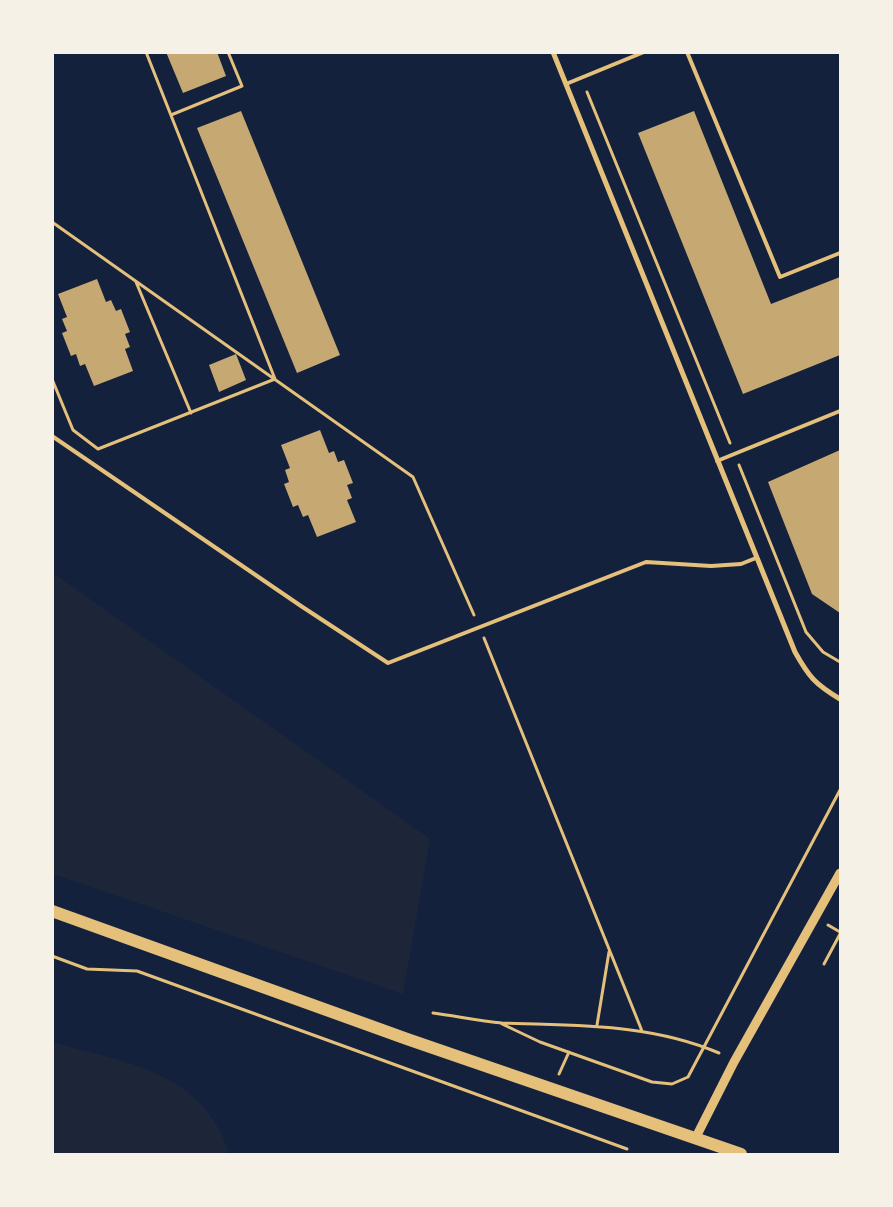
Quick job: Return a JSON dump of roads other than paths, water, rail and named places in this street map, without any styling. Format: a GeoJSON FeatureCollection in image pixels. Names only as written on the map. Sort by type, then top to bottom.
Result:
{"type":"FeatureCollection","features":[{"type":"Feature","properties":{"kind":"main road"},"geometry":{"type":"LineString","coordinates":[[52,911],[398,1036],[741,1154]]}},
{"type":"Feature","properties":{"kind":"street"},"geometry":{"type":"LineString","coordinates":[[553,52],[795,652],[808,674],[819,686],[840,699]]}},
{"type":"Feature","properties":{"kind":"street"},"geometry":{"type":"LineString","coordinates":[[695,1139],[734,1062],[840,873]]}},
{"type":"Feature","properties":{"kind":"lane"},"geometry":{"type":"LineString","coordinates":[[566,84],[644,52]]}},
{"type":"Feature","properties":{"kind":"lane"},"geometry":{"type":"LineString","coordinates":[[688,52],[780,277],[840,252]]}},
{"type":"Feature","properties":{"kind":"lane"},"geometry":{"type":"LineString","coordinates":[[717,461],[840,410]]}},
{"type":"Feature","properties":{"kind":"lane"},"geometry":{"type":"LineString","coordinates":[[52,436],[388,663],[646,562],[710,566],[741,564],[756,558]]}}]}
